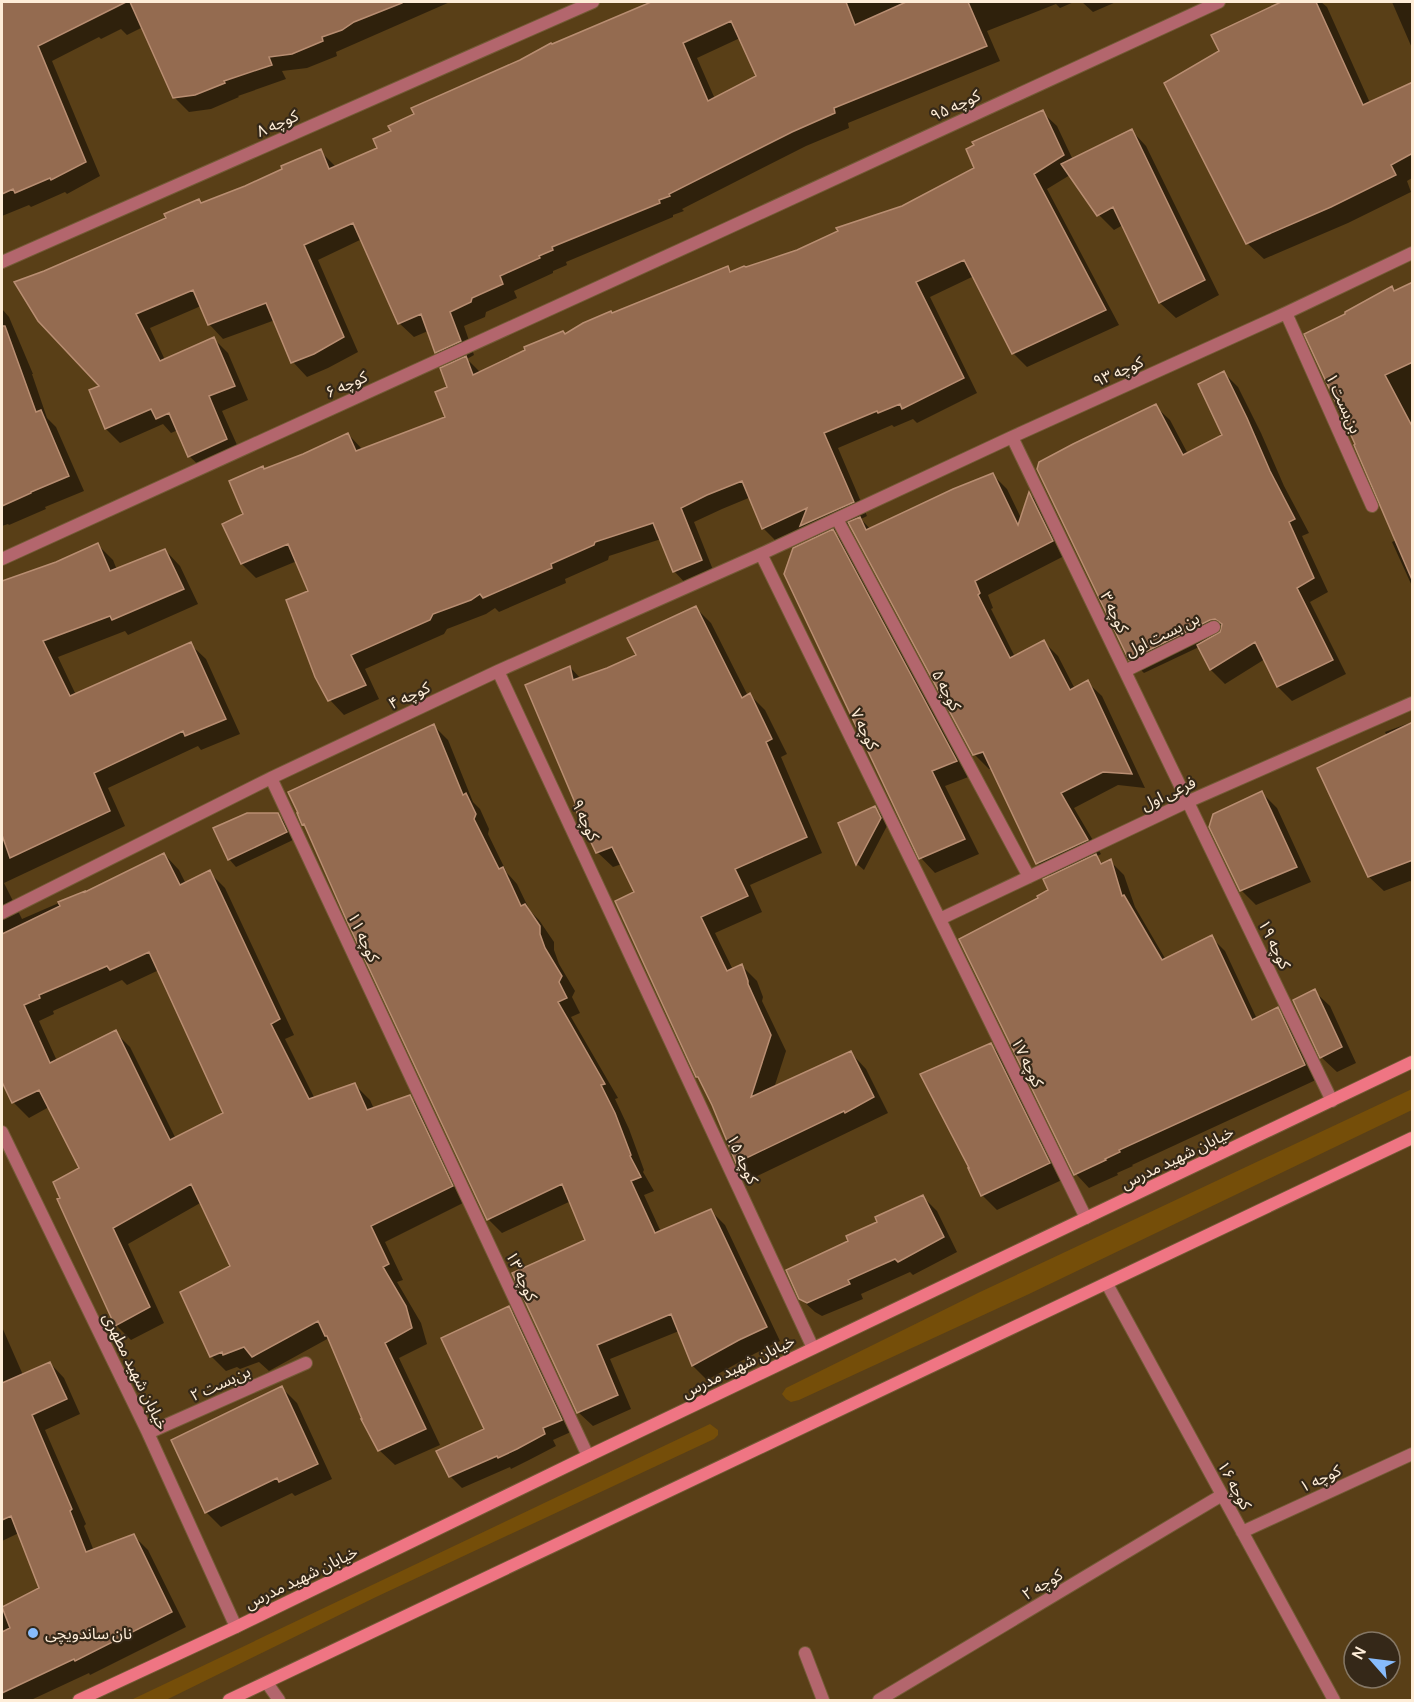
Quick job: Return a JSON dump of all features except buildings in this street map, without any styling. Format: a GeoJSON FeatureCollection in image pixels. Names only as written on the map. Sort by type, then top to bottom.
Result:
{"type":"FeatureCollection","features":[{"type":"Feature","properties":{"kind":"main road","name":"خیابان شهید مدرس"},"geometry":{"type":"LineString","coordinates":[[79,1701],[1413,1062]]}},
{"type":"Feature","properties":{"kind":"main road"},"geometry":{"type":"LineString","coordinates":[[229,1701],[1413,1138]]}},
{"type":"Feature","properties":{"kind":"street","name":"کوچه ۸"},"geometry":{"type":"LineString","coordinates":[[2,262],[593,2]]}},
{"type":"Feature","properties":{"kind":"street","name":"کوچه ۹۵"},"geometry":{"type":"LineString","coordinates":[[704,239],[1219,2]]}},
{"type":"Feature","properties":{"kind":"street","name":"کوچه ۶"},"geometry":{"type":"LineString","coordinates":[[2,559],[704,239]]}},
{"type":"Feature","properties":{"kind":"street","name":"کوچه ۹۳"},"geometry":{"type":"LineString","coordinates":[[837,519],[1413,253]]}},
{"type":"Feature","properties":{"kind":"street","name":"بن‌بست ۱"},"geometry":{"type":"LineString","coordinates":[[1286,313],[1372,506]]}},
{"type":"Feature","properties":{"kind":"street","name":"کوچه ۳"},"geometry":{"type":"LineString","coordinates":[[1012,437],[1187,802]]}},
{"type":"Feature","properties":{"kind":"street","name":"کوچه ۴"},"geometry":{"type":"LineString","coordinates":[[2,914],[271,778],[498,671],[837,519]]}},
{"type":"Feature","properties":{"kind":"street","name":"کوچه ۵"},"geometry":{"type":"LineString","coordinates":[[837,519],[1029,878]]}},
{"type":"Feature","properties":{"kind":"street","name":"کوچه ۷"},"geometry":{"type":"LineString","coordinates":[[761,554],[940,920]]}},
{"type":"Feature","properties":{"kind":"street","name":"بن بست اول"},"geometry":{"type":"LineString","coordinates":[[1125,671],[1214,627]]}},
{"type":"Feature","properties":{"kind":"street","name":"کوچه ۹"},"geometry":{"type":"LineString","coordinates":[[498,671],[643,983]]}},
{"type":"Feature","properties":{"kind":"street","name":"فرعی اول"},"geometry":{"type":"LineString","coordinates":[[940,920],[1187,802],[1413,703]]}},
{"type":"Feature","properties":{"kind":"street","name":"کوچه ۱۱"},"geometry":{"type":"LineString","coordinates":[[271,778],[426,1110]]}},
{"type":"Feature","properties":{"kind":"street","name":"کوچه ۱۹"},"geometry":{"type":"LineString","coordinates":[[1187,802],[1332,1101]]}},
{"type":"Feature","properties":{"kind":"street","name":"کوچه ۱۷"},"geometry":{"type":"LineString","coordinates":[[940,920],[1086,1218]]}},
{"type":"Feature","properties":{"kind":"street","name":"کوچه ۱۵"},"geometry":{"type":"LineString","coordinates":[[643,983],[813,1348]]}},
{"type":"Feature","properties":{"kind":"street","name":"کوچه ۱۳"},"geometry":{"type":"LineString","coordinates":[[426,1110],[588,1456]]}},
{"type":"Feature","properties":{"kind":"street","name":"خیابان شهید مطهری"},"geometry":{"type":"LineString","coordinates":[[2,1132],[148,1433],[236,1627]]}},
{"type":"Feature","properties":{"kind":"street","name":"کوچه ۱۶"},"geometry":{"type":"LineString","coordinates":[[1107,1284],[1334,1701]]}},
{"type":"Feature","properties":{"kind":"street","name":"بن‌بست ۲"},"geometry":{"type":"LineString","coordinates":[[148,1433],[306,1363]]}},
{"type":"Feature","properties":{"kind":"street","name":"کوچه ۱"},"geometry":{"type":"LineString","coordinates":[[1242,1532],[1413,1454]]}},
{"type":"Feature","properties":{"kind":"street","name":"کوچه ۲"},"geometry":{"type":"LineString","coordinates":[[879,1701],[1222,1495]]}},
{"type":"Feature","properties":{"kind":"street"},"geometry":{"type":"LineString","coordinates":[[805,1653],[823,1701]]}},
{"type":"Feature","properties":{"kind":"street"},"geometry":{"type":"LineString","coordinates":[[267,1683],[279,1701]]}},
{"type":"Feature","properties":{"kind":"shaded area"},"geometry":{"type":"Polygon","coordinates":[[[1412,1089],[1412,1110],[1029,1294],[799,1400],[791,1402],[782,1394],[786,1388],[980,1292],[1412,1089]]]}},
{"type":"Feature","properties":{"kind":"shaded area"},"geometry":{"type":"Polygon","coordinates":[[[710,1424],[718,1430],[718,1435],[714,1439],[376,1597],[166,1700],[131,1700],[710,1424]]]}},
{"type":"Feature","properties":{"kind":"place","name":"نان ساندویچی"},"geometry":{"type":"Point","coordinates":[33,1633]}}]}
